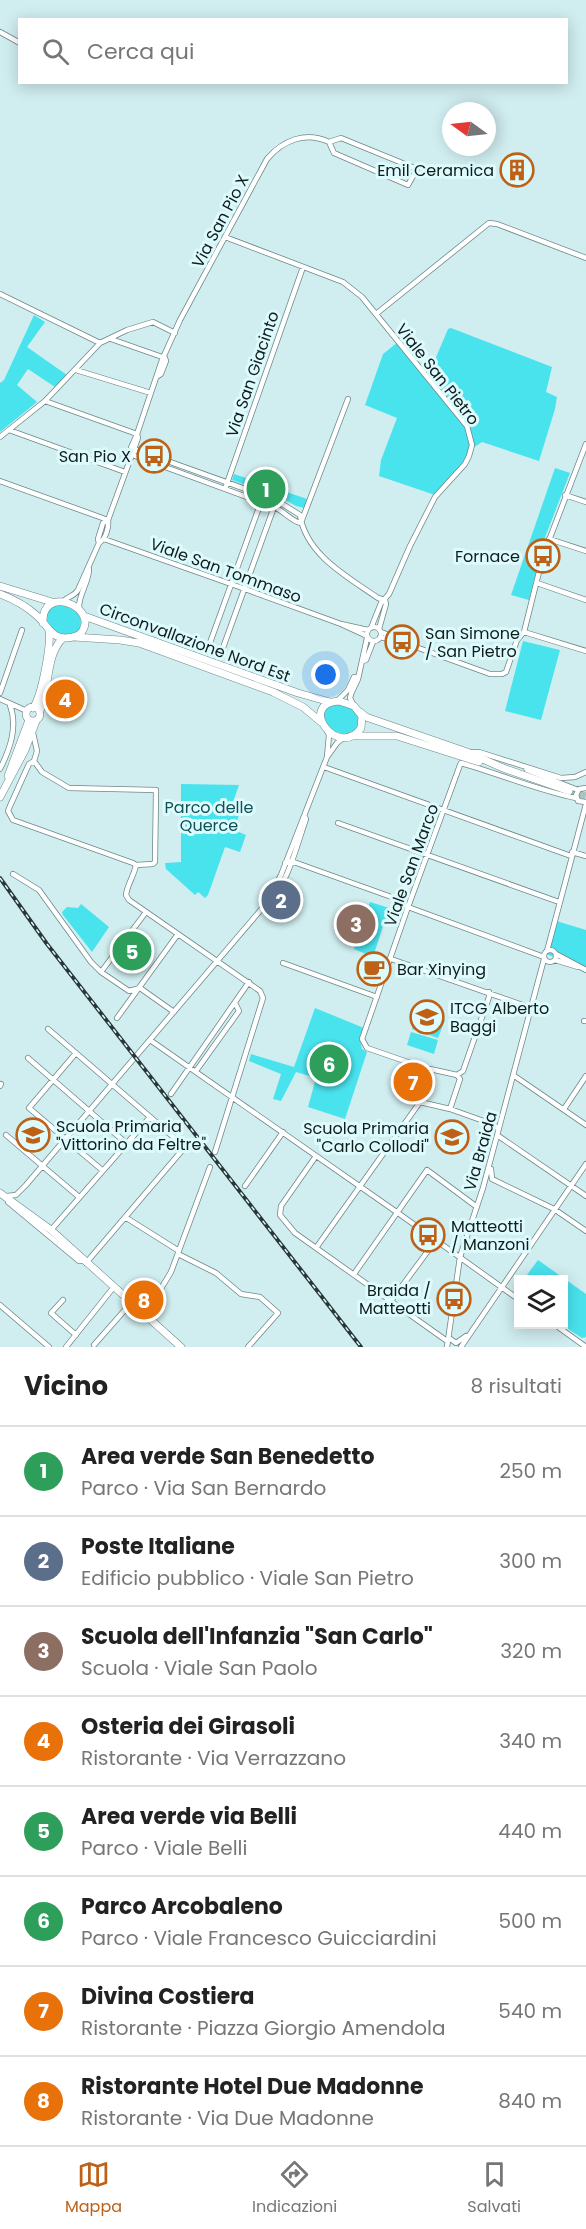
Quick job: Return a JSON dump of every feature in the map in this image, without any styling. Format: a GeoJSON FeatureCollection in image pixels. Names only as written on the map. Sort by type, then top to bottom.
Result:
{"type":"FeatureCollection","features":[{"type":"Feature","properties":{"kind":"main road"},"geometry":{"type":"LineString","coordinates":[[0,586],[55,603]]}},
{"type":"Feature","properties":{"kind":"main road"},"geometry":{"type":"LineString","coordinates":[[0,594],[39,617],[48,632],[50,647],[39,699],[33,710],[33,733],[8,782]]}},
{"type":"Feature","properties":{"kind":"main road"},"geometry":{"type":"LineString","coordinates":[[43,623],[46,608],[63,602]]}},
{"type":"Feature","properties":{"kind":"main road","name":"Circonvallazione Nord Est"},"geometry":{"type":"LineString","coordinates":[[63,602],[79,609],[84,616],[298,693],[333,702]]}},
{"type":"Feature","properties":{"kind":"main road","name":"Circonvallazione Nord Est"},"geometry":{"type":"LineString","coordinates":[[74,637],[84,629],[84,616]]}},
{"type":"Feature","properties":{"kind":"main road","name":"Circonvallazione Nord Est"},"geometry":{"type":"LineString","coordinates":[[48,632],[63,638],[139,643],[273,692],[303,707],[321,722]]}},
{"type":"Feature","properties":{"kind":"main road"},"geometry":{"type":"LineString","coordinates":[[33,710],[45,697],[53,654],[63,638]]}},
{"type":"Feature","properties":{"kind":"main road"},"geometry":{"type":"LineString","coordinates":[[465,758],[366,717],[354,706],[333,702],[322,709],[321,722],[327,731],[348,737],[397,736],[465,758],[579,789]]}},
{"type":"Feature","properties":{"kind":"main road"},"geometry":{"type":"LineString","coordinates":[[0,797],[32,720],[40,717],[33,710]]}},
{"type":"Feature","properties":{"kind":"main road"},"geometry":{"type":"LineString","coordinates":[[348,737],[361,728],[363,719],[360,712]]}},
{"type":"Feature","properties":{"kind":"main road"},"geometry":{"type":"LineString","coordinates":[[3,1195],[51,1230],[181,1347]]}},
{"type":"Feature","properties":{"kind":"street"},"geometry":{"type":"LineString","coordinates":[[0,32],[18,42]]}},
{"type":"Feature","properties":{"kind":"street","name":"Via San Pio X"},"geometry":{"type":"LineString","coordinates":[[104,539],[109,525],[108,520],[138,438],[137,434],[151,393],[161,374],[175,333],[267,159],[275,150],[295,138],[308,137],[329,142],[341,138],[417,169],[408,185],[334,153],[329,142]]}},
{"type":"Feature","properties":{"kind":"street"},"geometry":{"type":"LineString","coordinates":[[376,314],[486,225],[492,223],[586,258]]}},
{"type":"Feature","properties":{"kind":"street","name":"Viale San Pietro"},"geometry":{"type":"LineString","coordinates":[[225,237],[343,282],[362,297],[467,426],[472,445],[465,464],[435,497],[368,633],[363,661],[350,698],[354,706]]}},
{"type":"Feature","properties":{"kind":"street","name":"Via San Giacinto"},"geometry":{"type":"LineString","coordinates":[[226,486],[303,267]]}},
{"type":"Feature","properties":{"kind":"street"},"geometry":{"type":"LineString","coordinates":[[0,294],[100,343]]}},
{"type":"Feature","properties":{"kind":"street"},"geometry":{"type":"LineString","coordinates":[[0,437],[45,401],[100,343],[127,330],[153,322],[175,333]]}},
{"type":"Feature","properties":{"kind":"street"},"geometry":{"type":"LineString","coordinates":[[110,338],[165,358]]}},
{"type":"Feature","properties":{"kind":"street"},"geometry":{"type":"LineString","coordinates":[[76,370],[151,393]]}},
{"type":"Feature","properties":{"kind":"street"},"geometry":{"type":"LineString","coordinates":[[301,523],[348,399]]}},
{"type":"Feature","properties":{"kind":"street"},"geometry":{"type":"LineString","coordinates":[[45,401],[137,434]]}},
{"type":"Feature","properties":{"kind":"street"},"geometry":{"type":"LineString","coordinates":[[9,430],[125,472]]}},
{"type":"Feature","properties":{"kind":"street"},"geometry":{"type":"LineString","coordinates":[[584,452],[586,444]]}},
{"type":"Feature","properties":{"kind":"street"},"geometry":{"type":"LineString","coordinates":[[132,453],[136,450],[226,486],[274,507],[295,522],[301,523]]}},
{"type":"Feature","properties":{"kind":"street","name":"Viale San Tommaso"},"geometry":{"type":"LineString","coordinates":[[104,539],[341,624],[368,633],[380,633],[497,675],[509,668],[517,640],[524,632],[549,539],[584,452]]}},
{"type":"Feature","properties":{"kind":"street"},"geometry":{"type":"LineString","coordinates":[[0,481],[108,520]]}},
{"type":"Feature","properties":{"kind":"street"},"geometry":{"type":"LineString","coordinates":[[226,486],[276,500],[300,515],[301,523],[313,546],[328,562],[378,598],[385,600]]}},
{"type":"Feature","properties":{"kind":"street"},"geometry":{"type":"LineString","coordinates":[[565,495],[586,502]]}},
{"type":"Feature","properties":{"kind":"street"},"geometry":{"type":"LineString","coordinates":[[207,651],[261,502]]}},
{"type":"Feature","properties":{"kind":"street"},"geometry":{"type":"LineString","coordinates":[[220,656],[274,507]]}},
{"type":"Feature","properties":{"kind":"street","name":"Via San Pio X"},"geometry":{"type":"LineString","coordinates":[[63,602],[66,598],[75,595],[89,569],[99,543],[103,522],[108,520]]}},
{"type":"Feature","properties":{"kind":"street"},"geometry":{"type":"LineString","coordinates":[[99,543],[104,539]]}},
{"type":"Feature","properties":{"kind":"street"},"geometry":{"type":"LineString","coordinates":[[549,539],[586,551]]}},
{"type":"Feature","properties":{"kind":"street","name":"Via San Pio X"},"geometry":{"type":"LineString","coordinates":[[79,609],[78,601],[89,576],[89,569]]}},
{"type":"Feature","properties":{"kind":"street"},"geometry":{"type":"LineString","coordinates":[[537,583],[586,600]]}},
{"type":"Feature","properties":{"kind":"street","name":"Viale San Pietro"},"geometry":{"type":"LineString","coordinates":[[380,633],[385,600]]}},
{"type":"Feature","properties":{"kind":"street"},"geometry":{"type":"LineString","coordinates":[[0,693],[22,630]]}},
{"type":"Feature","properties":{"kind":"street"},"geometry":{"type":"LineString","coordinates":[[524,632],[586,651]]}},
{"type":"Feature","properties":{"kind":"street"},"geometry":{"type":"LineString","coordinates":[[368,633],[373,642],[380,633]]}},
{"type":"Feature","properties":{"kind":"street","name":"Viale San Pietro"},"geometry":{"type":"LineString","coordinates":[[363,661],[366,660],[373,642]]}},
{"type":"Feature","properties":{"kind":"street","name":"Viale San Pietro"},"geometry":{"type":"LineString","coordinates":[[333,702],[348,690],[354,677],[357,676]]}},
{"type":"Feature","properties":{"kind":"street"},"geometry":{"type":"LineString","coordinates":[[0,699],[10,705],[33,710]]}},
{"type":"Feature","properties":{"kind":"street"},"geometry":{"type":"LineString","coordinates":[[0,769],[13,733],[14,718],[10,705]]}},
{"type":"Feature","properties":{"kind":"street"},"geometry":{"type":"LineString","coordinates":[[288,862],[292,844],[305,817],[327,757],[329,735],[327,731]]}},
{"type":"Feature","properties":{"kind":"street"},"geometry":{"type":"LineString","coordinates":[[25,750],[30,748],[35,758],[42,772],[69,788],[156,790],[155,862],[136,865],[13,820],[8,811],[29,764],[35,758],[36,743],[33,733]]}},
{"type":"Feature","properties":{"kind":"street"},"geometry":{"type":"LineString","coordinates":[[327,757],[337,743],[348,737]]}},
{"type":"Feature","properties":{"kind":"street"},"geometry":{"type":"LineString","coordinates":[[465,758],[479,752],[561,778],[575,777],[586,772]]}},
{"type":"Feature","properties":{"kind":"street"},"geometry":{"type":"LineString","coordinates":[[465,758],[492,771],[582,802]]}},
{"type":"Feature","properties":{"kind":"street","name":"Viale San Marco"},"geometry":{"type":"LineString","coordinates":[[427,1072],[422,1066],[367,1048],[363,1043],[408,907],[443,810],[465,758]]}},
{"type":"Feature","properties":{"kind":"street"},"geometry":{"type":"LineString","coordinates":[[324,767],[572,854],[586,856]]}},
{"type":"Feature","properties":{"kind":"street"},"geometry":{"type":"LineString","coordinates":[[526,768],[527,771],[579,789]]}},
{"type":"Feature","properties":{"kind":"street","name":"Via Braida"},"geometry":{"type":"LineString","coordinates":[[448,1342],[460,1257],[490,1164],[541,971],[549,956],[550,936],[584,815],[579,789],[586,780]]}},
{"type":"Feature","properties":{"kind":"street"},"geometry":{"type":"LineString","coordinates":[[48,1029],[112,1084],[150,1117],[185,1147],[84,1262],[4,1199],[3,1195],[16,1195],[66,1139],[112,1084],[265,905],[288,862],[305,817]]}},
{"type":"Feature","properties":{"kind":"street"},"geometry":{"type":"LineString","coordinates":[[338,823],[559,902]]}},
{"type":"Feature","properties":{"kind":"street"},"geometry":{"type":"LineString","coordinates":[[288,862],[397,899],[408,907],[586,970]]}},
{"type":"Feature","properties":{"kind":"street"},"geometry":{"type":"LineString","coordinates":[[136,865],[126,895],[146,912],[260,991],[262,999],[214,1152]]}},
{"type":"Feature","properties":{"kind":"street"},"geometry":{"type":"LineString","coordinates":[[13,874],[39,891],[91,962],[101,972],[129,991],[140,988]]}},
{"type":"Feature","properties":{"kind":"street"},"geometry":{"type":"LineString","coordinates":[[101,972],[146,912]]}},
{"type":"Feature","properties":{"kind":"street"},"geometry":{"type":"LineString","coordinates":[[117,1018],[178,934]]}},
{"type":"Feature","properties":{"kind":"street"},"geometry":{"type":"LineString","coordinates":[[391,958],[531,1008]]}},
{"type":"Feature","properties":{"kind":"street"},"geometry":{"type":"LineString","coordinates":[[284,963],[377,997]]}},
{"type":"Feature","properties":{"kind":"street"},"geometry":{"type":"LineString","coordinates":[[171,1094],[249,982]]}},
{"type":"Feature","properties":{"kind":"street"},"geometry":{"type":"LineString","coordinates":[[140,988],[174,1012]]}},
{"type":"Feature","properties":{"kind":"street"},"geometry":{"type":"LineString","coordinates":[[316,1248],[420,1101],[419,1097],[427,1072],[433,1069],[457,1075],[464,1071],[489,992]]}},
{"type":"Feature","properties":{"kind":"street"},"geometry":{"type":"LineString","coordinates":[[196,1071],[238,1011],[235,1003]]}},
{"type":"Feature","properties":{"kind":"street"},"geometry":{"type":"LineString","coordinates":[[150,1040],[514,1296]]}},
{"type":"Feature","properties":{"kind":"street"},"geometry":{"type":"LineString","coordinates":[[76,1053],[29,1108],[102,1170]]}},
{"type":"Feature","properties":{"kind":"street"},"geometry":{"type":"LineString","coordinates":[[28,1058],[126,1143]]}},
{"type":"Feature","properties":{"kind":"street"},"geometry":{"type":"LineString","coordinates":[[450,1109],[460,1079],[457,1075]]}},
{"type":"Feature","properties":{"kind":"street"},"geometry":{"type":"LineString","coordinates":[[513,1075],[586,1125]]}},
{"type":"Feature","properties":{"kind":"street"},"geometry":{"type":"LineString","coordinates":[[564,1109],[586,1076]]}},
{"type":"Feature","properties":{"kind":"street"},"geometry":{"type":"LineString","coordinates":[[420,1101],[492,1124],[498,1132],[586,1196]]}},
{"type":"Feature","properties":{"kind":"street"},"geometry":{"type":"LineString","coordinates":[[25,1216],[29,1216],[48,1232],[51,1230],[150,1117]]}},
{"type":"Feature","properties":{"kind":"street"},"geometry":{"type":"LineString","coordinates":[[245,1186],[283,1132]]}},
{"type":"Feature","properties":{"kind":"street"},"geometry":{"type":"LineString","coordinates":[[6,1135],[79,1197]]}},
{"type":"Feature","properties":{"kind":"street"},"geometry":{"type":"LineString","coordinates":[[316,1156],[280,1210],[280,1215],[295,1233],[448,1342],[456,1343],[466,1336]]}},
{"type":"Feature","properties":{"kind":"street"},"geometry":{"type":"LineString","coordinates":[[490,1164],[492,1179]]}},
{"type":"Feature","properties":{"kind":"street"},"geometry":{"type":"LineString","coordinates":[[461,1347],[466,1336],[586,1164]]}},
{"type":"Feature","properties":{"kind":"street"},"geometry":{"type":"LineString","coordinates":[[145,1315],[162,1288],[178,1253],[210,1167]]}},
{"type":"Feature","properties":{"kind":"street"},"geometry":{"type":"LineString","coordinates":[[354,1274],[428,1170],[477,1207]]}},
{"type":"Feature","properties":{"kind":"street"},"geometry":{"type":"LineString","coordinates":[[481,1194],[492,1179]]}},
{"type":"Feature","properties":{"kind":"street"},"geometry":{"type":"LineString","coordinates":[[492,1179],[554,1209],[586,1231]]}},
{"type":"Feature","properties":{"kind":"street"},"geometry":{"type":"LineString","coordinates":[[125,1217],[178,1253],[216,1273],[241,1294],[261,1297],[278,1312],[249,1347]]}},
{"type":"Feature","properties":{"kind":"street"},"geometry":{"type":"LineString","coordinates":[[391,1301],[436,1240]]}},
{"type":"Feature","properties":{"kind":"street"},"geometry":{"type":"LineString","coordinates":[[66,1347],[113,1288]]}},
{"type":"Feature","properties":{"kind":"street"},"geometry":{"type":"LineString","coordinates":[[63,1300],[51,1313],[76,1335]]}},
{"type":"Feature","properties":{"kind":"street"},"geometry":{"type":"LineString","coordinates":[[94,1346],[130,1303]]}},
{"type":"Feature","properties":{"kind":"street"},"geometry":{"type":"LineString","coordinates":[[0,1305],[49,1347]]}},
{"type":"Feature","properties":{"kind":"street"},"geometry":{"type":"LineString","coordinates":[[561,1329],[585,1346]]}},
{"type":"Feature","properties":{"kind":"street"},"geometry":{"type":"LineString","coordinates":[[168,1347],[173,1341]]}},
{"type":"Feature","properties":{"kind":"green space"},"geometry":{"type":"Polygon","coordinates":[[[34,315],[45,322],[27,347],[67,375],[55,387],[28,369],[17,385],[37,402],[0,432],[0,383],[4,380],[34,315]]]}},
{"type":"Feature","properties":{"kind":"green space"},"geometry":{"type":"Polygon","coordinates":[[[451,328],[552,367],[546,392],[557,397],[539,461],[482,442],[473,448],[460,468],[435,495],[379,476],[381,460],[397,418],[365,405],[383,354],[398,342],[423,372],[431,369],[448,329],[451,328]]]}},
{"type":"Feature","properties":{"kind":"green space"},"geometry":{"type":"Polygon","coordinates":[[[555,468],[570,473],[544,540],[529,600],[511,595],[555,468]]]}},
{"type":"Feature","properties":{"kind":"green space"},"geometry":{"type":"Polygon","coordinates":[[[234,474],[307,499],[304,508],[232,480],[234,474]]]}},
{"type":"Feature","properties":{"kind":"green space"},"geometry":{"type":"Polygon","coordinates":[[[59,605],[78,613],[81,621],[78,632],[69,635],[61,634],[47,625],[46,613],[51,607],[59,605]]]}},
{"type":"Feature","properties":{"kind":"green space"},"geometry":{"type":"Polygon","coordinates":[[[523,641],[560,650],[541,720],[505,711],[523,641]]]}},
{"type":"Feature","properties":{"kind":"green space"},"geometry":{"type":"Polygon","coordinates":[[[337,704],[352,709],[358,716],[356,731],[347,734],[339,733],[324,724],[324,711],[329,706],[337,704]]]}},
{"type":"Feature","properties":{"kind":"green space","name":"Parco delle Querce"},"geometry":{"type":"Polygon","coordinates":[[[181,784],[239,785],[233,802],[242,806],[234,830],[246,835],[240,852],[225,847],[205,898],[198,892],[195,895],[166,869],[165,863],[181,862],[181,784]]]}},
{"type":"Feature","properties":{"kind":"green space"},"geometry":{"type":"Polygon","coordinates":[[[370,902],[389,908],[373,957],[354,949],[370,902]]]}},
{"type":"Feature","properties":{"kind":"green space"},"geometry":{"type":"Polygon","coordinates":[[[81,904],[109,927],[92,952],[62,912],[67,907],[78,908],[81,904]]]}},
{"type":"Feature","properties":{"kind":"green space"},"geometry":{"type":"Polygon","coordinates":[[[553,920],[586,930],[586,971],[544,953],[553,920]]]}},
{"type":"Feature","properties":{"kind":"green space"},"geometry":{"type":"Polygon","coordinates":[[[136,932],[148,941],[129,969],[116,961],[136,932]]]}},
{"type":"Feature","properties":{"kind":"green space"},"geometry":{"type":"Polygon","coordinates":[[[315,1008],[364,1028],[360,1039],[362,1049],[367,1052],[345,1119],[308,1107],[316,1078],[296,1072],[281,1101],[273,1099],[281,1074],[249,1061],[251,1054],[294,1067],[315,1008]]]}},
{"type":"Feature","properties":{"kind":"green space"},"geometry":{"type":"Polygon","coordinates":[[[418,1011],[445,1020],[438,1038],[412,1029],[418,1011]]]}},
{"type":"Feature","properties":{"kind":"green space"},"geometry":{"type":"Polygon","coordinates":[[[411,1032],[438,1040],[434,1054],[407,1045],[411,1032]]]}},
{"type":"Feature","properties":{"kind":"green space"},"geometry":{"type":"Polygon","coordinates":[[[538,1260],[559,1275],[527,1275],[538,1260]]]}},
{"type":"Feature","properties":{"kind":"green space"},"geometry":{"type":"Polygon","coordinates":[[[568,1281],[586,1294],[586,1337],[582,1338],[568,1329],[568,1281]]]}},
{"type":"Feature","properties":{"kind":"tunnel"},"geometry":{"type":"LineString","coordinates":[[569,791],[586,796]]}},
{"type":"Feature","properties":{"kind":"railway"},"geometry":{"type":"LineString","coordinates":[[0,878],[47,944],[361,1347]]}},
{"type":"Feature","properties":{"kind":"place","name":"Emil Ceramica"},"geometry":{"type":"Point","coordinates":[517,170]}},
{"type":"Feature","properties":{"kind":"place","name":"San Pio X"},"geometry":{"type":"Point","coordinates":[154,456]}},
{"type":"Feature","properties":{"kind":"place","name":"Area verde San Benedetto"},"geometry":{"type":"Point","coordinates":[266,489]}},
{"type":"Feature","properties":{"kind":"place","name":"Fornace"},"geometry":{"type":"Point","coordinates":[543,556]}},
{"type":"Feature","properties":{"kind":"place","name":"San Simone / San Pietro"},"geometry":{"type":"Point","coordinates":[402,642]}},
{"type":"Feature","properties":{"kind":"place","name":"Osteria dei Girasoli"},"geometry":{"type":"Point","coordinates":[65,699]}},
{"type":"Feature","properties":{"kind":"place","name":"Poste Italiane"},"geometry":{"type":"Point","coordinates":[281,900]}},
{"type":"Feature","properties":{"kind":"place","name":"Scuola dell'Infanzia \"San Carlo\""},"geometry":{"type":"Point","coordinates":[356,924]}},
{"type":"Feature","properties":{"kind":"place","name":"Area verde via Belli"},"geometry":{"type":"Point","coordinates":[132,951]}},
{"type":"Feature","properties":{"kind":"place","name":"Bar Xinying"},"geometry":{"type":"Point","coordinates":[374,969]}},
{"type":"Feature","properties":{"kind":"place","name":"ITCG Alberto Baggi"},"geometry":{"type":"Point","coordinates":[427,1017]}},
{"type":"Feature","properties":{"kind":"place","name":"Parco Arcobaleno"},"geometry":{"type":"Point","coordinates":[329,1064]}},
{"type":"Feature","properties":{"kind":"place","name":"Divina Costiera"},"geometry":{"type":"Point","coordinates":[413,1082]}},
{"type":"Feature","properties":{"kind":"place","name":"Scuola Primaria \"Vittorino da Feltre\""},"geometry":{"type":"Point","coordinates":[33,1135]}},
{"type":"Feature","properties":{"kind":"place","name":"Scuola Primaria \"Carlo Collodi\""},"geometry":{"type":"Point","coordinates":[452,1137]}},
{"type":"Feature","properties":{"kind":"place","name":"Matteotti / Manzoni"},"geometry":{"type":"Point","coordinates":[428,1235]}},
{"type":"Feature","properties":{"kind":"place","name":"Braida / Matteotti"},"geometry":{"type":"Point","coordinates":[454,1299]}},
{"type":"Feature","properties":{"kind":"place","name":"Ristorante Hotel Due Madonne"},"geometry":{"type":"Point","coordinates":[144,1300]}}]}
